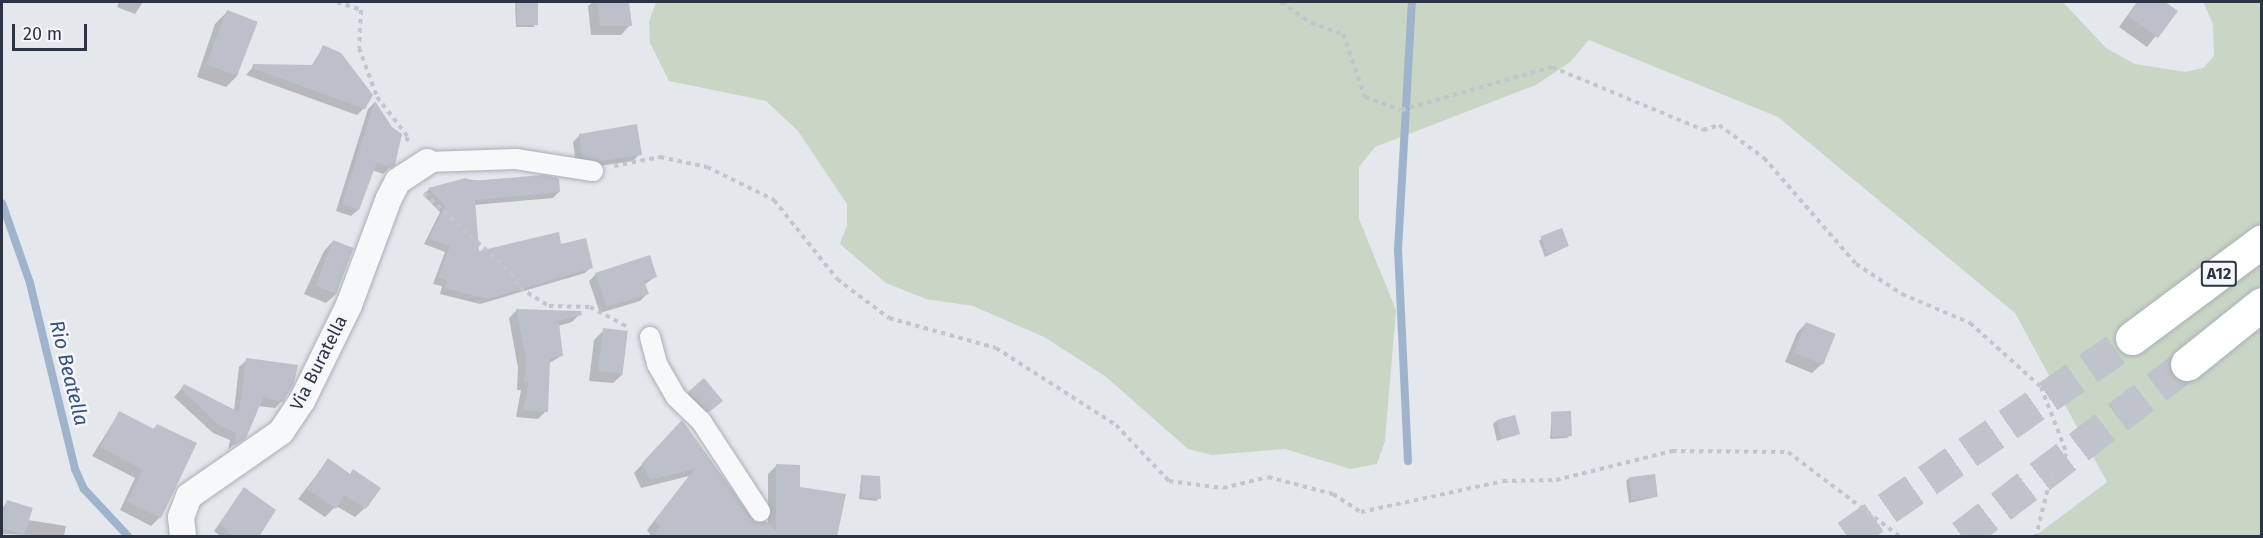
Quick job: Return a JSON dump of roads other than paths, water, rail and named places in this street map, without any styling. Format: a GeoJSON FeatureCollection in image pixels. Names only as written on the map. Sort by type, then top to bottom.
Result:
{"type":"FeatureCollection","features":[{"type":"Feature","properties":{"kind":"highway","name":"A12"},"geometry":{"type":"LineString","coordinates":[[2132,338],[2262,242]]}},
{"type":"Feature","properties":{"kind":"highway"},"geometry":{"type":"LineString","coordinates":[[2187,364],[2229,333],[2262,304]]}},
{"type":"Feature","properties":{"kind":"street"},"geometry":{"type":"LineString","coordinates":[[427,162],[516,159],[593,171]]}},
{"type":"Feature","properties":{"kind":"street","name":"Via Buratella"},"geometry":{"type":"LineString","coordinates":[[183,537],[181,517],[189,496],[281,432],[302,401],[349,305],[398,181],[427,162]]}},
{"type":"Feature","properties":{"kind":"street"},"geometry":{"type":"LineString","coordinates":[[650,338],[657,364],[676,397],[701,421],[760,511]]}},
{"type":"Feature","properties":{"kind":"waterway"},"geometry":{"type":"LineString","coordinates":[[1408,461],[1398,250],[1412,2]]}},
{"type":"Feature","properties":{"kind":"waterway","name":"Rio Beatella"},"geometry":{"type":"LineString","coordinates":[[2,203],[30,283],[75,469],[84,489],[128,536]]}},
{"type":"Feature","properties":{"kind":"tunnel"},"geometry":{"type":"LineString","coordinates":[[1847,536],[2132,338]]}},
{"type":"Feature","properties":{"kind":"tunnel"},"geometry":{"type":"LineString","coordinates":[[1962,536],[2187,364]]}}]}
